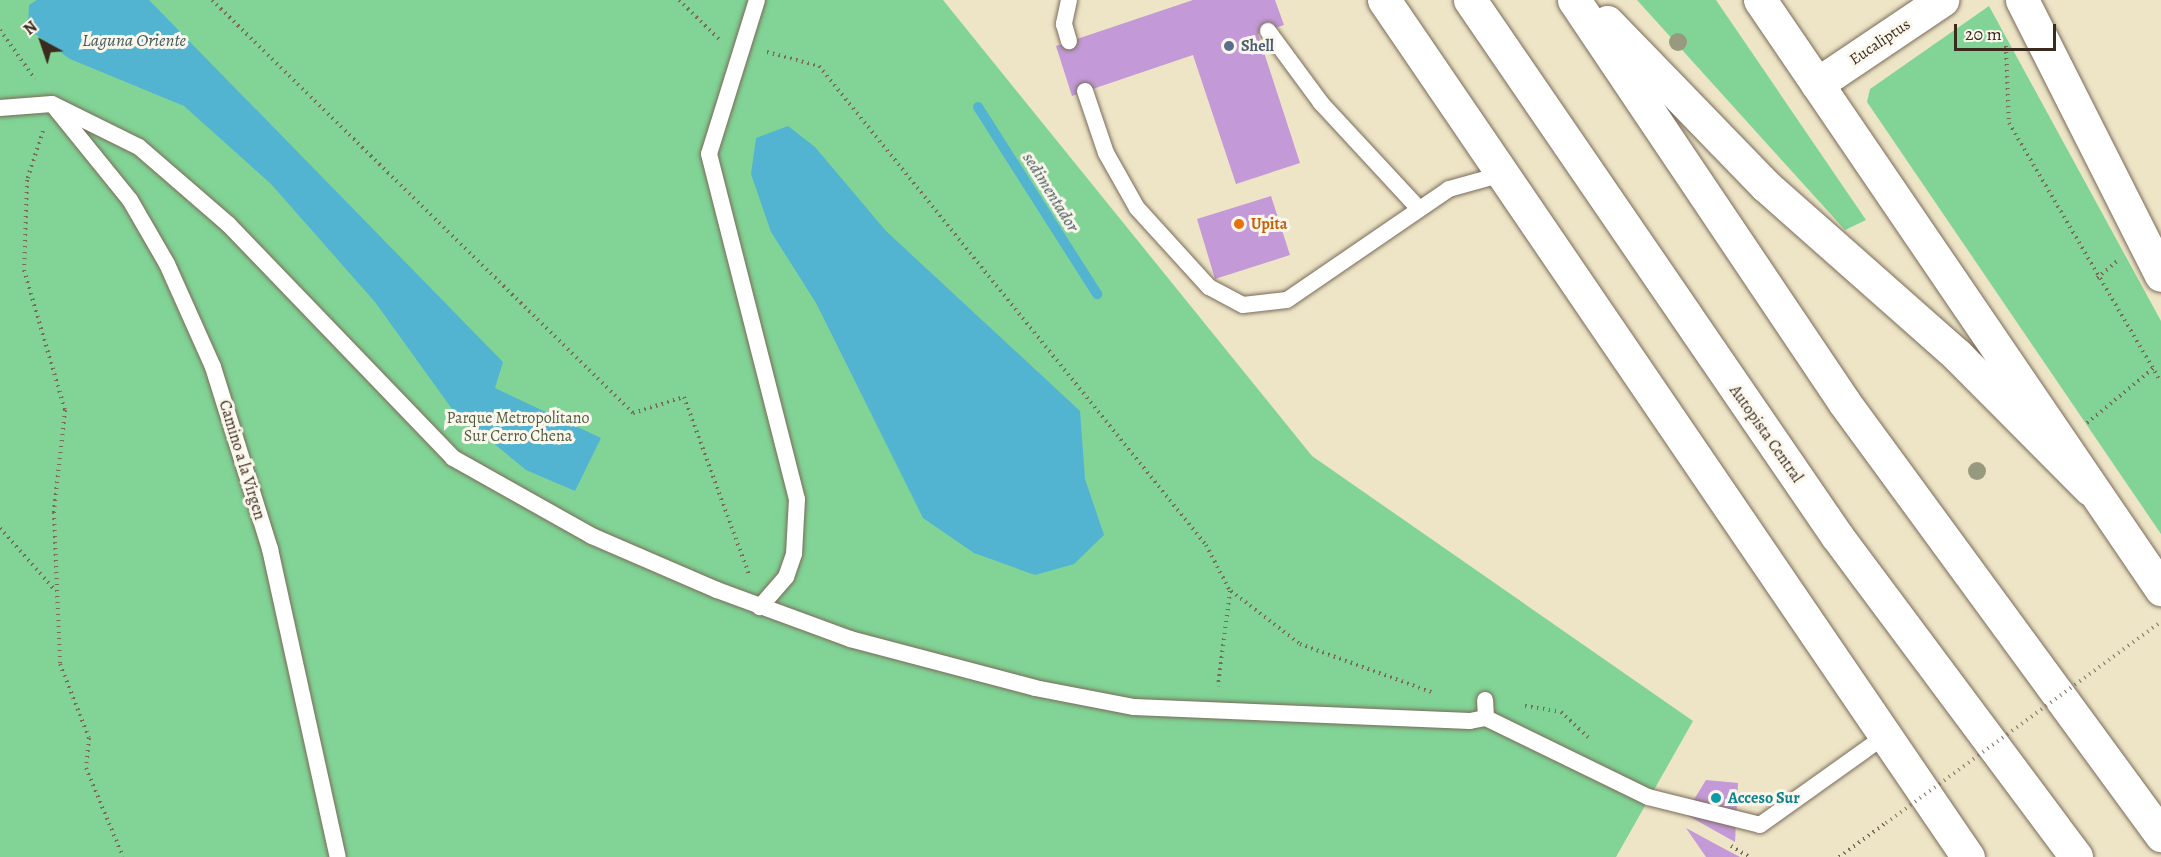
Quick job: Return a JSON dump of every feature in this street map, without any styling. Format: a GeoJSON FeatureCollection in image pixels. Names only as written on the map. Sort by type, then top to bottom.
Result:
{"type":"FeatureCollection","features":[{"type":"Feature","properties":{"kind":"main road"},"geometry":{"type":"LineString","coordinates":[[1384,0],[1968,857]]}},
{"type":"Feature","properties":{"kind":"main road","name":"Autopista Central"},"geometry":{"type":"LineString","coordinates":[[1470,0],[1837,536],[2076,857]]}},
{"type":"Feature","properties":{"kind":"main road"},"geometry":{"type":"LineString","coordinates":[[1574,0],[1851,412],[2161,835]]}},
{"type":"Feature","properties":{"kind":"main road"},"geometry":{"type":"LineString","coordinates":[[1588,0],[1766,186],[1957,355],[2091,489]]}},
{"type":"Feature","properties":{"kind":"main road"},"geometry":{"type":"LineString","coordinates":[[1760,0],[2161,589]]}},
{"type":"Feature","properties":{"kind":"main road","name":"Eucaliptus"},"geometry":{"type":"LineString","coordinates":[[1817,84],[1942,0]]}},
{"type":"Feature","properties":{"kind":"main road"},"geometry":{"type":"LineString","coordinates":[[2022,0],[2161,275]]}},
{"type":"Feature","properties":{"kind":"lane"},"geometry":{"type":"LineString","coordinates":[[757,0],[709,154],[797,499],[794,554],[786,577],[760,607]]}},
{"type":"Feature","properties":{"kind":"lane"},"geometry":{"type":"LineString","coordinates":[[1069,0],[1064,24],[1069,41]]}},
{"type":"Feature","properties":{"kind":"lane"},"geometry":{"type":"LineString","coordinates":[[1268,31],[1321,103],[1419,209]]}},
{"type":"Feature","properties":{"kind":"lane"},"geometry":{"type":"LineString","coordinates":[[1085,91],[1106,153],[1131,199],[1209,287],[1230,302],[1258,307],[1287,300],[1419,209],[1466,181],[1503,174]]}},
{"type":"Feature","properties":{"kind":"lane"},"geometry":{"type":"LineString","coordinates":[[0,108],[51,104],[100,124],[178,176],[453,458],[592,536],[760,607],[850,639],[1035,688],[1134,707],[1486,718],[1648,797],[1760,825],[1886,735]]}},
{"type":"Feature","properties":{"kind":"lane","name":"Camino a la Virgen"},"geometry":{"type":"LineString","coordinates":[[51,104],[130,200],[167,264],[213,367],[270,549],[338,857]]}},
{"type":"Feature","properties":{"kind":"lane"},"geometry":{"type":"LineString","coordinates":[[1485,700],[1486,718]]}},
{"type":"Feature","properties":{"kind":"path"},"geometry":{"type":"LineString","coordinates":[[212,0],[633,413],[684,397],[760,607]]}},
{"type":"Feature","properties":{"kind":"path"},"geometry":{"type":"LineString","coordinates":[[0,30],[51,104],[27,180],[24,270],[65,410],[54,512],[53,588],[60,664],[89,738],[86,768],[123,857]]}},
{"type":"Feature","properties":{"kind":"path"},"geometry":{"type":"LineString","coordinates":[[2005,34],[2009,123],[2161,382]]}},
{"type":"Feature","properties":{"kind":"path"},"geometry":{"type":"LineString","coordinates":[[819,66],[1206,545],[1230,591],[1215,709]]}},
{"type":"Feature","properties":{"kind":"path"},"geometry":{"type":"LineString","coordinates":[[2076,417],[2082,427],[2154,367]]}},
{"type":"Feature","properties":{"kind":"path"},"geometry":{"type":"LineString","coordinates":[[0,528],[53,588]]}},
{"type":"Feature","properties":{"kind":"path"},"geometry":{"type":"LineString","coordinates":[[1839,857],[2161,622]]}},
{"type":"Feature","properties":{"kind":"green space","name":"Parque Metropolitano Sur Cerro Chena"},"geometry":{"type":"Polygon","coordinates":[[[0,0],[943,0],[1312,456],[1693,721],[1616,857],[0,857],[0,0]]]}},
{"type":"Feature","properties":{"kind":"green space"},"geometry":{"type":"Polygon","coordinates":[[[1637,0],[1716,0],[1866,220],[1845,230],[1637,0]]]}},
{"type":"Feature","properties":{"kind":"green space"},"geometry":{"type":"Polygon","coordinates":[[[1989,6],[2161,321],[2161,534],[1867,102],[1870,89],[1989,6]]]}},
{"type":"Feature","properties":{"kind":"water","name":"Laguna Oriente"},"geometry":{"type":"Polygon","coordinates":[[[37,0],[149,0],[503,362],[495,388],[601,438],[575,491],[526,470],[452,409],[375,302],[271,184],[184,106],[70,59],[28,29],[29,5],[37,0]]]}},
{"type":"Feature","properties":{"kind":"water"},"geometry":{"type":"Polygon","coordinates":[[[788,126],[815,147],[886,231],[1080,411],[1085,479],[1104,535],[1074,564],[1035,575],[974,553],[923,518],[816,303],[771,232],[751,174],[756,138],[788,126]]]}},
{"type":"Feature","properties":{"kind":"building"},"geometry":{"type":"Polygon","coordinates":[[[1193,0],[1275,0],[1284,25],[1258,34],[1300,163],[1236,184],[1193,55],[1072,96],[1056,46],[1193,0]]]}},
{"type":"Feature","properties":{"kind":"building"},"geometry":{"type":"Polygon","coordinates":[[[1271,196],[1290,255],[1215,279],[1197,219],[1271,196]]]}},
{"type":"Feature","properties":{"kind":"building","name":"Acceso Sur"},"geometry":{"type":"Polygon","coordinates":[[[1706,780],[1738,783],[1735,842],[1685,814],[1706,780]]]}},
{"type":"Feature","properties":{"kind":"building"},"geometry":{"type":"Polygon","coordinates":[[[1686,828],[1721,847],[1740,857],[1706,857],[1686,828]]]}},
{"type":"Feature","properties":{"kind":"waterway","name":"sedimentador"},"geometry":{"type":"LineString","coordinates":[[978,107],[1097,294]]}},
{"type":"Feature","properties":{"kind":"place","name":"Shell"},"geometry":{"type":"Point","coordinates":[1229,46]}},
{"type":"Feature","properties":{"kind":"place","name":"Upita"},"geometry":{"type":"Point","coordinates":[1239,224]}},
{"type":"Feature","properties":{"kind":"place","name":"Acceso Sur"},"geometry":{"type":"Point","coordinates":[1716,798]}}]}
